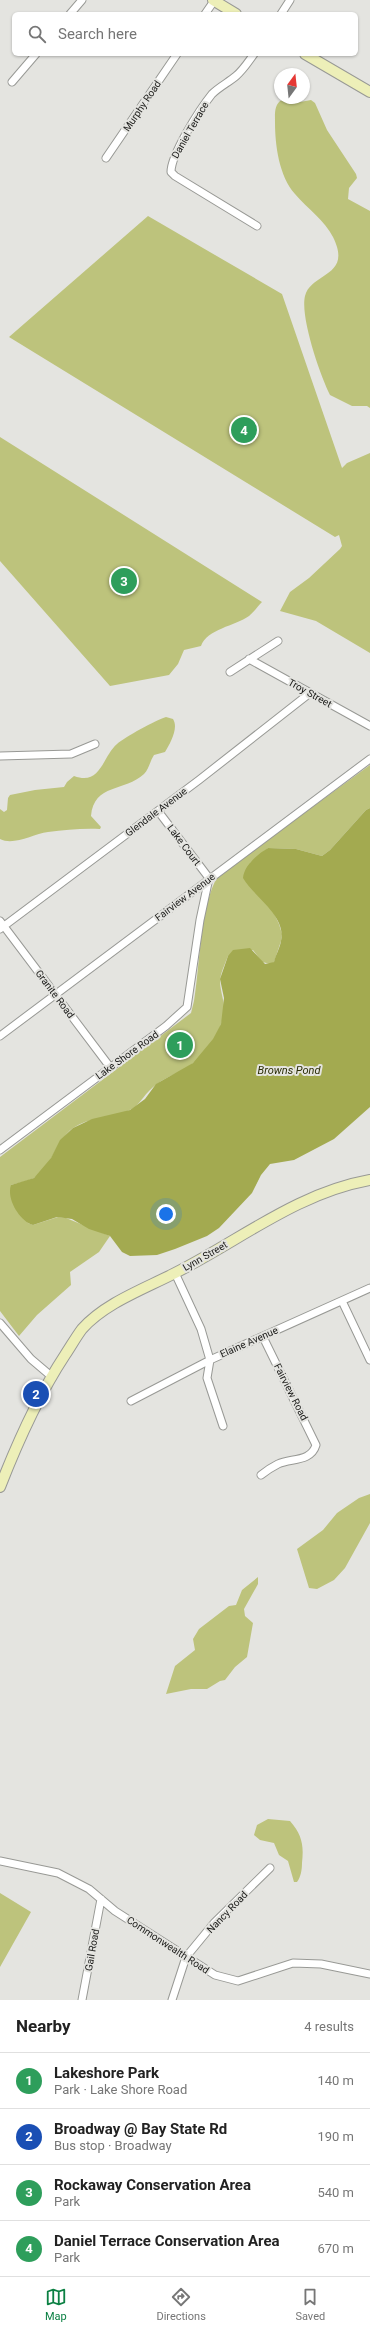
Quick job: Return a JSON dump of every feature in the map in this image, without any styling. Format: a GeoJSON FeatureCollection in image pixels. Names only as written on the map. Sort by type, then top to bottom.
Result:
{"type":"FeatureCollection","features":[{"type":"Feature","properties":{"kind":"main road"},"geometry":{"type":"LineString","coordinates":[[214,0],[233,12]]}},
{"type":"Feature","properties":{"kind":"main road"},"geometry":{"type":"LineString","coordinates":[[308,56],[370,92]]}},
{"type":"Feature","properties":{"kind":"main road","name":"Lynn Street"},"geometry":{"type":"LineString","coordinates":[[0,1487],[12,1456],[51,1376],[82,1329],[100,1314],[118,1302],[175,1273],[292,1207],[322,1194],[370,1180]]}},
{"type":"Feature","properties":{"kind":"street"},"geometry":{"type":"LineString","coordinates":[[72,12],[82,0]]}},
{"type":"Feature","properties":{"kind":"street"},"geometry":{"type":"LineString","coordinates":[[206,12],[214,0]]}},
{"type":"Feature","properties":{"kind":"street"},"geometry":{"type":"LineString","coordinates":[[282,12],[290,0]]}},
{"type":"Feature","properties":{"kind":"street"},"geometry":{"type":"LineString","coordinates":[[12,82],[34,56]]}},
{"type":"Feature","properties":{"kind":"street","name":"Murphy Road"},"geometry":{"type":"LineString","coordinates":[[106,158],[176,56]]}},
{"type":"Feature","properties":{"kind":"street","name":"Daniel Terrace"},"geometry":{"type":"LineString","coordinates":[[253,56],[244,69],[218,89],[208,100],[178,148],[171,165],[171,172],[180,180],[257,226]]}},
{"type":"Feature","properties":{"kind":"street"},"geometry":{"type":"LineString","coordinates":[[230,672],[278,641]]}},
{"type":"Feature","properties":{"kind":"street","name":"Troy Street"},"geometry":{"type":"LineString","coordinates":[[249,659],[370,726]]}},
{"type":"Feature","properties":{"kind":"street","name":"Glendale Avenue"},"geometry":{"type":"LineString","coordinates":[[1,926],[158,811],[310,693]]}},
{"type":"Feature","properties":{"kind":"street"},"geometry":{"type":"LineString","coordinates":[[0,756],[71,754],[95,744]]}},
{"type":"Feature","properties":{"kind":"street","name":"Fairview Avenue"},"geometry":{"type":"LineString","coordinates":[[0,1036],[209,878],[370,759]]}},
{"type":"Feature","properties":{"kind":"street","name":"Lake Court"},"geometry":{"type":"LineString","coordinates":[[158,811],[209,878]]}},
{"type":"Feature","properties":{"kind":"street","name":"Lake Shore Road"},"geometry":{"type":"LineString","coordinates":[[0,1150],[166,1026],[187,1007],[200,920],[209,878]]}},
{"type":"Feature","properties":{"kind":"street","name":"Granite Road"},"geometry":{"type":"LineString","coordinates":[[1,926],[110,1067]]}},
{"type":"Feature","properties":{"kind":"street"},"geometry":{"type":"LineString","coordinates":[[175,1273],[201,1329],[210,1360],[207,1378],[223,1426]]}},
{"type":"Feature","properties":{"kind":"street","name":"Elaine Avenue"},"geometry":{"type":"LineString","coordinates":[[131,1401],[210,1360],[370,1288]]}},
{"type":"Feature","properties":{"kind":"street"},"geometry":{"type":"LineString","coordinates":[[342,1301],[370,1360]]}},
{"type":"Feature","properties":{"kind":"street"},"geometry":{"type":"LineString","coordinates":[[0,1323],[31,1359],[51,1376]]}},
{"type":"Feature","properties":{"kind":"street","name":"Fairview Road"},"geometry":{"type":"LineString","coordinates":[[261,1475],[278,1464],[308,1456],[315,1449],[316,1445],[263,1337]]}},
{"type":"Feature","properties":{"kind":"street","name":"Commonwealth Road"},"geometry":{"type":"LineString","coordinates":[[0,1861],[58,1873],[89,1889],[115,1911],[215,1975],[238,1982],[293,1963],[321,1964],[370,1974]]}},
{"type":"Feature","properties":{"kind":"street","name":"Nancy Road"},"geometry":{"type":"LineString","coordinates":[[186,1957],[214,1923],[270,1868]]}},
{"type":"Feature","properties":{"kind":"street","name":"Gail Road"},"geometry":{"type":"LineString","coordinates":[[82,2000],[101,1899]]}},
{"type":"Feature","properties":{"kind":"street"},"geometry":{"type":"LineString","coordinates":[[172,2000],[186,1957]]}},
{"type":"Feature","properties":{"kind":"shaded area"},"geometry":{"type":"Polygon","coordinates":[[[311,100],[315,103],[327,130],[356,174],[357,178],[349,188],[348,199],[370,211],[370,408],[367,406],[352,406],[330,395],[321,374],[312,346],[305,318],[305,296],[309,288],[315,282],[335,267],[338,260],[338,250],[330,231],[295,194],[285,178],[277,150],[275,131],[276,107],[278,104],[310,104],[311,100]]]}},
{"type":"Feature","properties":{"kind":"shaded area"},"geometry":{"type":"Polygon","coordinates":[[[148,216],[282,294],[342,468],[347,463],[370,453],[370,653],[316,621],[280,611],[290,592],[309,578],[340,549],[342,546],[339,535],[335,537],[9,337],[148,216]]]}},
{"type":"Feature","properties":{"kind":"shaded area"},"geometry":{"type":"Polygon","coordinates":[[[0,437],[262,602],[249,616],[215,632],[204,640],[201,646],[184,650],[178,664],[169,675],[110,686],[0,561],[0,437]]]}},
{"type":"Feature","properties":{"kind":"shaded area"},"geometry":{"type":"Polygon","coordinates":[[[166,717],[173,719],[175,727],[173,736],[165,752],[154,755],[147,770],[136,780],[104,793],[93,805],[91,816],[101,827],[100,829],[48,832],[11,841],[0,839],[0,809],[4,812],[7,810],[8,798],[10,795],[35,790],[64,787],[74,776],[83,778],[96,774],[117,744],[141,729],[166,717]]]}},
{"type":"Feature","properties":{"kind":"shaded area"},"geometry":{"type":"Polygon","coordinates":[[[370,765],[370,808],[366,810],[330,850],[322,856],[296,849],[268,848],[250,863],[279,924],[282,934],[281,941],[274,962],[271,964],[262,962],[253,950],[228,956],[220,979],[224,1002],[223,1018],[211,1044],[201,1056],[183,1070],[157,1084],[139,1103],[130,1110],[85,1122],[73,1128],[67,1133],[46,1167],[40,1173],[32,1179],[11,1185],[28,1223],[33,1225],[58,1217],[66,1218],[110,1236],[99,1252],[70,1272],[71,1285],[37,1315],[19,1336],[0,1311],[0,1157],[191,1013],[196,987],[204,919],[212,888],[218,876],[370,765]]]}},
{"type":"Feature","properties":{"kind":"shaded area"},"geometry":{"type":"Polygon","coordinates":[[[370,1494],[370,1523],[345,1568],[334,1580],[317,1589],[309,1588],[297,1549],[323,1530],[337,1513],[359,1498],[370,1494]]]}},
{"type":"Feature","properties":{"kind":"shaded area"},"geometry":{"type":"Polygon","coordinates":[[[258,1577],[258,1584],[244,1609],[245,1616],[253,1623],[247,1657],[235,1667],[225,1680],[220,1681],[207,1689],[191,1689],[166,1694],[175,1666],[195,1650],[193,1639],[199,1629],[229,1606],[236,1605],[242,1590],[258,1577]]]}},
{"type":"Feature","properties":{"kind":"shaded area"},"geometry":{"type":"Polygon","coordinates":[[[268,1819],[290,1821],[300,1836],[303,1857],[301,1873],[297,1882],[294,1882],[288,1861],[279,1855],[274,1843],[260,1840],[254,1835],[257,1825],[268,1819]]]}},
{"type":"Feature","properties":{"kind":"shaded area"},"geometry":{"type":"Polygon","coordinates":[[[0,1893],[31,1912],[0,1967],[0,1893]]]}},
{"type":"Feature","properties":{"kind":"water","name":"Browns Pond"},"geometry":{"type":"Polygon","coordinates":[[[370,808],[370,1107],[334,1139],[294,1160],[270,1164],[261,1175],[252,1193],[219,1228],[207,1236],[157,1255],[130,1256],[122,1252],[110,1236],[89,1229],[72,1219],[57,1217],[33,1225],[23,1219],[12,1203],[10,1197],[11,1185],[34,1178],[51,1158],[60,1140],[73,1128],[92,1119],[130,1110],[145,1099],[156,1084],[193,1063],[213,1039],[221,1024],[224,998],[220,979],[228,956],[233,950],[250,948],[265,964],[274,962],[282,932],[275,915],[243,878],[249,864],[260,853],[268,848],[296,849],[322,856],[330,850],[366,810],[370,808]]]}},
{"type":"Feature","properties":{"kind":"place","name":"Daniel Terrace Conservation Area"},"geometry":{"type":"Point","coordinates":[244,430]}},
{"type":"Feature","properties":{"kind":"place","name":"Rockaway Conservation Area"},"geometry":{"type":"Point","coordinates":[124,581]}},
{"type":"Feature","properties":{"kind":"place","name":"Lakeshore Park"},"geometry":{"type":"Point","coordinates":[180,1045]}},
{"type":"Feature","properties":{"kind":"place","name":"Broadway @ Bay State Rd"},"geometry":{"type":"Point","coordinates":[36,1394]}}]}
